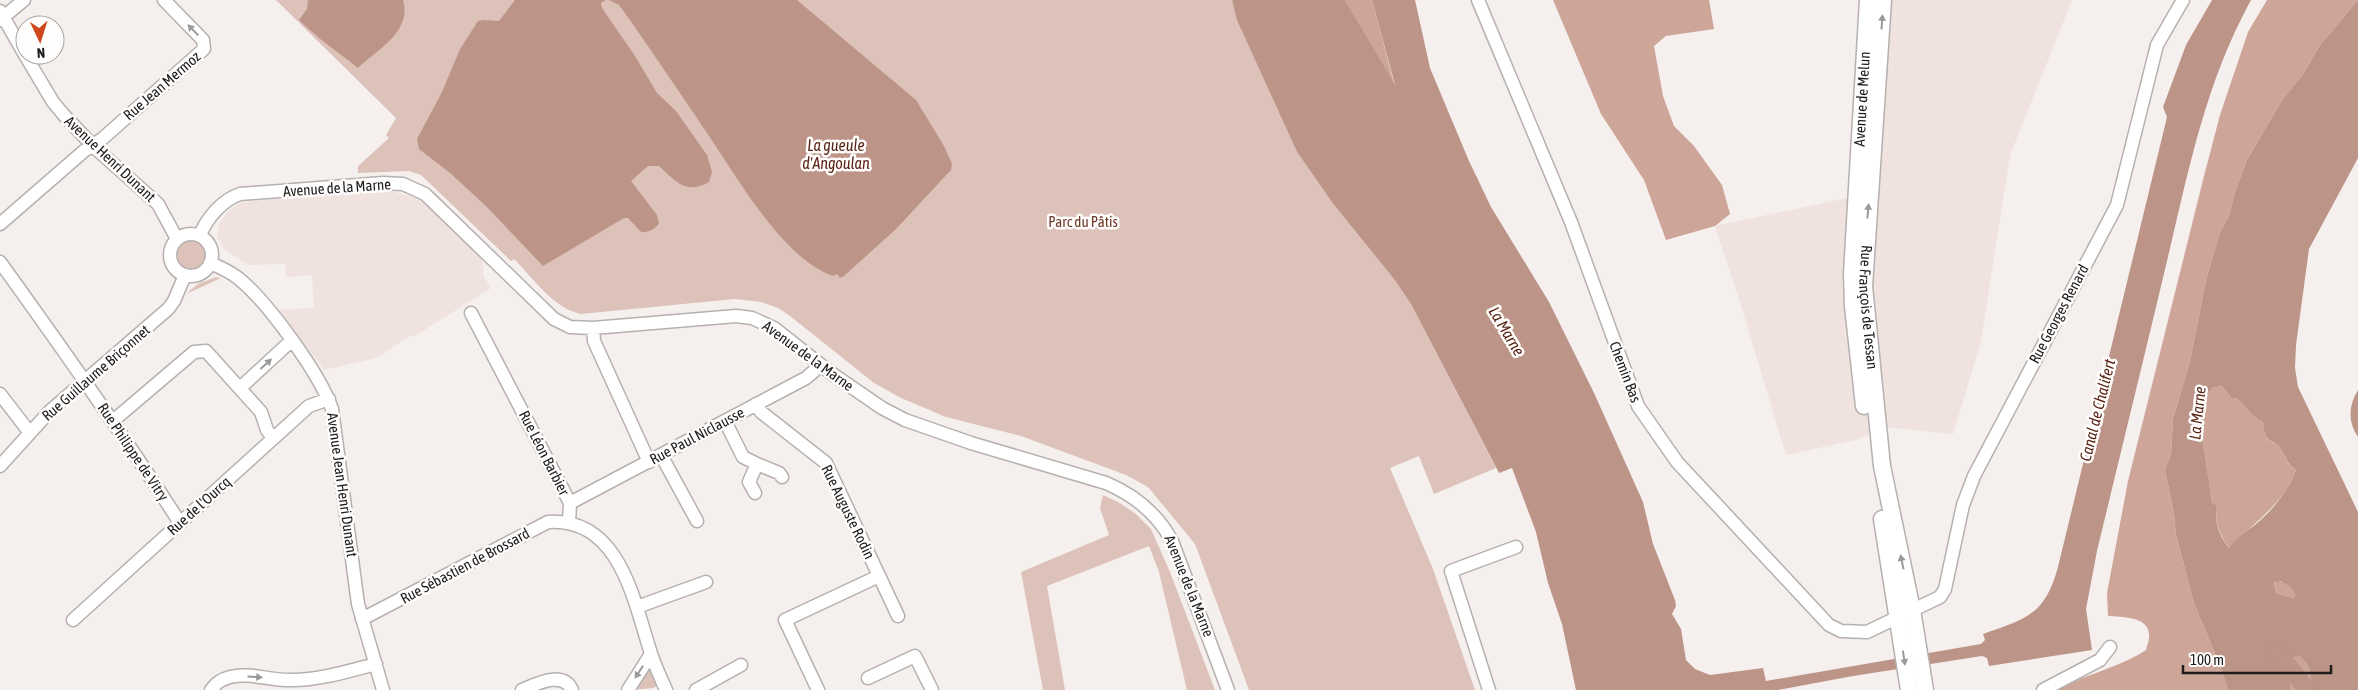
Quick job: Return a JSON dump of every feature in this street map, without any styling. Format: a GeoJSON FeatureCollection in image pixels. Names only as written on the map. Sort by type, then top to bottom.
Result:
{"type":"FeatureCollection","features":[{"type":"Feature","properties":{"kind":"main road","name":"Avenue de Melun"},"geometry":{"type":"LineString","coordinates":[[1856,199],[1868,0]]}},
{"type":"Feature","properties":{"kind":"main road","name":"Rue François de Tessan"},"geometry":{"type":"LineString","coordinates":[[1883,0],[1864,286],[1882,466],[1912,610],[1904,627]]}},
{"type":"Feature","properties":{"kind":"main road","name":"Rue François de Tessan"},"geometry":{"type":"LineString","coordinates":[[1856,199],[1852,274],[1853,306],[1867,428],[1904,627]]}},
{"type":"Feature","properties":{"kind":"main road"},"geometry":{"type":"LineString","coordinates":[[1904,627],[1916,686]]}},
{"type":"Feature","properties":{"kind":"street"},"geometry":{"type":"LineString","coordinates":[[1,16],[24,0]]}},
{"type":"Feature","properties":{"kind":"street","name":"Rue Jean Mermoz"},"geometry":{"type":"LineString","coordinates":[[93,146],[204,49],[203,40],[164,0]]}},
{"type":"Feature","properties":{"kind":"street","name":"Chemin Bas"},"geometry":{"type":"LineString","coordinates":[[1478,0],[1571,222],[1638,406],[1677,462],[1829,625],[1840,631],[1867,632],[1904,627]]}},
{"type":"Feature","properties":{"kind":"street","name":"Rue Georges Renard"},"geometry":{"type":"LineString","coordinates":[[1912,610],[1940,597],[1945,589],[1963,505],[1974,476],[2117,205],[2157,45],[2183,0]]}},
{"type":"Feature","properties":{"kind":"street","name":"Avenue Henri Dunant"},"geometry":{"type":"LineString","coordinates":[[1,16],[15,39]]}},
{"type":"Feature","properties":{"kind":"street","name":"Avenue Henri Dunant"},"geometry":{"type":"LineString","coordinates":[[31,65],[53,102],[93,146],[158,204],[177,238]]}},
{"type":"Feature","properties":{"kind":"street"},"geometry":{"type":"LineString","coordinates":[[0,224],[84,150],[93,146]]}},
{"type":"Feature","properties":{"kind":"street","name":"Avenue de la Marne"},"geometry":{"type":"LineString","coordinates":[[200,235],[217,210],[225,202],[240,194],[383,183],[403,184],[419,190],[433,201],[554,319],[570,327],[593,328],[736,316],[752,318],[774,328],[821,365],[882,408],[905,420],[946,435],[1106,483],[1121,490],[1145,506],[1160,521],[1172,541],[1228,690]]}},
{"type":"Feature","properties":{"kind":"street"},"geometry":{"type":"LineString","coordinates":[[188,234],[200,235],[211,247],[212,256],[210,263],[201,273],[185,275],[176,270],[170,258],[170,249],[177,238],[188,234]]}},
{"type":"Feature","properties":{"kind":"street","name":"Rue Philippe de Vitry"},"geometry":{"type":"LineString","coordinates":[[0,262],[114,420],[180,523]]}},
{"type":"Feature","properties":{"kind":"street","name":"Avenue Jean Henri Dunant"},"geometry":{"type":"LineString","coordinates":[[210,263],[225,269],[241,280],[262,302],[316,376],[329,399],[332,409],[358,604],[383,690]]}},
{"type":"Feature","properties":{"kind":"street","name":"Rue Guillaume Briçonnet"},"geometry":{"type":"LineString","coordinates":[[0,466],[50,411],[86,382],[168,309],[174,301],[185,275]]}},
{"type":"Feature","properties":{"kind":"street","name":"Rue Léon Barbier"},"geometry":{"type":"LineString","coordinates":[[472,313],[570,503],[569,523]]}},
{"type":"Feature","properties":{"kind":"street"},"geometry":{"type":"LineString","coordinates":[[593,328],[594,341],[649,462]]}},
{"type":"Feature","properties":{"kind":"street"},"geometry":{"type":"LineString","coordinates":[[240,388],[291,341]]}},
{"type":"Feature","properties":{"kind":"street"},"geometry":{"type":"LineString","coordinates":[[114,420],[194,352],[206,351],[264,416],[267,430],[273,438]]}},
{"type":"Feature","properties":{"kind":"street","name":"Rue Paul Niclausse"},"geometry":{"type":"LineString","coordinates":[[570,503],[806,378],[821,365]]}},
{"type":"Feature","properties":{"kind":"street"},"geometry":{"type":"LineString","coordinates":[[0,394],[30,433]]}},
{"type":"Feature","properties":{"kind":"street","name":"Rue de l'Ourcq"},"geometry":{"type":"LineString","coordinates":[[73,620],[309,406],[329,399]]}},
{"type":"Feature","properties":{"kind":"street","name":"Rue Auguste Rodin"},"geometry":{"type":"LineString","coordinates":[[756,404],[761,412],[826,463],[898,616]]}},
{"type":"Feature","properties":{"kind":"street"},"geometry":{"type":"LineString","coordinates":[[724,421],[742,457],[779,473],[782,477]]}},
{"type":"Feature","properties":{"kind":"street"},"geometry":{"type":"LineString","coordinates":[[662,455],[697,521]]}},
{"type":"Feature","properties":{"kind":"street"},"geometry":{"type":"LineString","coordinates":[[755,493],[749,482],[757,464]]}},
{"type":"Feature","properties":{"kind":"street"},"geometry":{"type":"LineString","coordinates":[[687,502],[698,496]]}},
{"type":"Feature","properties":{"kind":"street","name":"Rue Sébastien de Brossard"},"geometry":{"type":"LineString","coordinates":[[362,619],[548,522],[569,523]]}},
{"type":"Feature","properties":{"kind":"street"},"geometry":{"type":"LineString","coordinates":[[569,523],[597,538],[614,555],[633,590],[651,654],[666,690]]}},
{"type":"Feature","properties":{"kind":"street"},"geometry":{"type":"LineString","coordinates":[[1489,690],[1451,571],[1516,547]]}},
{"type":"Feature","properties":{"kind":"street"},"geometry":{"type":"LineString","coordinates":[[818,690],[785,620],[879,576]]}},
{"type":"Feature","properties":{"kind":"street"},"geometry":{"type":"LineString","coordinates":[[638,607],[706,582]]}},
{"type":"Feature","properties":{"kind":"street"},"geometry":{"type":"LineString","coordinates":[[2043,690],[2100,660],[2110,647]]}},
{"type":"Feature","properties":{"kind":"street"},"geometry":{"type":"LineString","coordinates":[[628,690],[651,654]]}},
{"type":"Feature","properties":{"kind":"street"},"geometry":{"type":"LineString","coordinates":[[868,678],[915,656],[932,690]]}},
{"type":"Feature","properties":{"kind":"street"},"geometry":{"type":"LineString","coordinates":[[210,690],[220,681],[230,677],[304,680],[376,664]]}},
{"type":"Feature","properties":{"kind":"street"},"geometry":{"type":"LineString","coordinates":[[696,690],[741,665]]}},
{"type":"Feature","properties":{"kind":"street"},"geometry":{"type":"LineString","coordinates":[[522,690],[551,679],[564,682],[572,690]]}},
{"type":"Feature","properties":{"kind":"shaded area"},"geometry":{"type":"Polygon","coordinates":[[[1345,0],[1372,0],[1395,87],[1345,0]]]}},
{"type":"Feature","properties":{"kind":"shaded area"},"geometry":{"type":"Polygon","coordinates":[[[1553,0],[1709,0],[1714,29],[1666,36],[1654,46],[1663,96],[1674,126],[1694,146],[1722,185],[1730,214],[1715,226],[1666,240],[1644,180],[1601,114],[1553,0]]]}},
{"type":"Feature","properties":{"kind":"shaded area"},"geometry":{"type":"Polygon","coordinates":[[[1859,0],[2072,0],[2010,155],[1981,341],[1953,434],[1886,427],[1855,440],[1786,455],[1738,295],[1715,226],[1847,198],[1859,0]]]}},
{"type":"Feature","properties":{"kind":"shaded area"},"geometry":{"type":"Polygon","coordinates":[[[2267,0],[2358,0],[2320,45],[2304,73],[2282,100],[2247,160],[2235,192],[2229,216],[2220,232],[2206,280],[2190,361],[2173,419],[2171,454],[2165,470],[2174,514],[2176,535],[2194,603],[2228,690],[2057,690],[2125,662],[2146,650],[2149,638],[2147,628],[2144,624],[2133,619],[2108,616],[2107,593],[2128,481],[2220,115],[2248,32],[2267,0]]]}},
{"type":"Feature","properties":{"kind":"shaded area"},"geometry":{"type":"Polygon","coordinates":[[[392,191],[418,199],[437,214],[482,259],[484,277],[491,288],[376,358],[324,370],[279,310],[314,308],[312,275],[286,277],[285,264],[248,265],[224,249],[217,236],[219,224],[229,210],[241,203],[392,191]]]}},
{"type":"Feature","properties":{"kind":"shaded area"},"geometry":{"type":"Polygon","coordinates":[[[2222,386],[2232,399],[2236,398],[2255,417],[2263,422],[2267,438],[2279,447],[2288,464],[2296,470],[2291,482],[2276,503],[2229,548],[2217,524],[2217,506],[2212,502],[2202,435],[2205,411],[2202,403],[2212,388],[2222,386]]]}},
{"type":"Feature","properties":{"kind":"shaded area"},"geometry":{"type":"Polygon","coordinates":[[[2274,581],[2281,581],[2288,586],[2295,594],[2294,598],[2276,593],[2274,581]]]}},
{"type":"Feature","properties":{"kind":"shaded area"},"geometry":{"type":"Polygon","coordinates":[[[2300,655],[2310,671],[2310,690],[2290,690],[2290,664],[2293,656],[2300,655]]]}},
{"type":"Feature","properties":{"kind":"green space","name":"Parc du Pâtis"},"geometry":{"type":"Polygon","coordinates":[[[276,0],[1232,0],[1238,20],[1297,152],[1334,205],[1394,279],[1411,304],[1496,468],[1434,494],[1419,456],[1390,468],[1433,569],[1475,690],[1249,690],[1195,544],[1148,487],[1126,475],[1021,436],[946,417],[901,398],[874,383],[790,316],[778,308],[761,302],[735,299],[581,314],[562,306],[544,292],[514,259],[511,261],[421,175],[409,171],[358,173],[358,166],[389,138],[386,135],[396,118],[276,0]]]}},
{"type":"Feature","properties":{"kind":"green space"},"geometry":{"type":"Polygon","coordinates":[[[191,239],[202,244],[207,255],[202,266],[191,271],[180,266],[175,255],[180,244],[191,239]]]}},
{"type":"Feature","properties":{"kind":"green space"},"geometry":{"type":"Polygon","coordinates":[[[216,277],[221,278],[186,294],[198,284],[216,277]]]}},
{"type":"Feature","properties":{"kind":"green space"},"geometry":{"type":"Polygon","coordinates":[[[1103,495],[1120,503],[1136,514],[1151,529],[1170,572],[1215,690],[1187,690],[1159,572],[1149,546],[1047,586],[1065,690],[1043,690],[1021,572],[1109,535],[1100,508],[1103,495]]]}},
{"type":"Feature","properties":{"kind":"green space"},"geometry":{"type":"Polygon","coordinates":[[[646,669],[652,670],[659,685],[653,688],[632,690],[646,669]]]}},
{"type":"Feature","properties":{"kind":"water"},"geometry":{"type":"Polygon","coordinates":[[[308,0],[403,0],[403,21],[391,39],[358,68],[299,20],[307,9],[308,0]]]}},
{"type":"Feature","properties":{"kind":"water"},"geometry":{"type":"Polygon","coordinates":[[[515,0],[606,0],[601,3],[602,8],[635,56],[657,93],[676,111],[707,155],[712,172],[709,182],[701,186],[687,187],[682,185],[676,182],[659,166],[648,166],[631,181],[657,215],[659,223],[654,229],[641,232],[628,218],[624,218],[543,266],[486,206],[450,173],[419,149],[417,139],[442,92],[460,49],[478,21],[499,21],[515,0]]]}},
{"type":"Feature","properties":{"kind":"water","name":"La gueule d'Angoulan"},"geometry":{"type":"Polygon","coordinates":[[[609,0],[797,0],[916,100],[944,146],[952,164],[951,170],[896,229],[844,276],[840,278],[837,274],[833,276],[814,266],[796,252],[762,214],[632,23],[619,5],[609,0]]]}},
{"type":"Feature","properties":{"kind":"water","name":"Canal de Chalifert"},"geometry":{"type":"Polygon","coordinates":[[[1232,0],[1345,0],[1395,85],[1372,0],[1415,0],[1430,68],[1469,161],[1491,207],[1549,302],[1594,393],[1643,502],[1653,544],[1675,600],[1676,606],[1672,614],[1681,629],[1686,660],[1695,669],[1710,675],[1763,668],[1766,681],[1981,644],[1985,640],[1983,634],[2022,619],[2032,613],[2047,596],[2058,567],[2167,117],[2163,107],[2186,45],[2212,0],[2251,0],[2235,32],[2210,95],[2191,160],[2097,551],[2086,609],[2092,650],[1989,666],[1987,658],[1982,656],[1778,690],[1576,690],[1562,624],[1548,583],[1536,532],[1512,468],[1499,473],[1411,304],[1394,279],[1334,205],[1297,152],[1237,20],[1232,0]]]}},
{"type":"Feature","properties":{"kind":"water"},"geometry":{"type":"Polygon","coordinates":[[[2358,0],[2358,158],[2309,249],[2296,345],[2295,368],[2298,387],[2358,512],[2358,690],[2310,690],[2310,671],[2300,656],[2293,657],[2290,664],[2290,690],[2228,690],[2194,603],[2176,535],[2174,514],[2165,470],[2171,454],[2173,419],[2190,361],[2206,280],[2220,232],[2229,216],[2235,192],[2247,160],[2282,100],[2304,73],[2320,45],[2358,0]],[[2222,386],[2212,388],[2202,403],[2205,411],[2202,435],[2212,502],[2217,506],[2217,523],[2222,538],[2229,548],[2274,506],[2289,485],[2296,470],[2289,464],[2279,447],[2267,438],[2263,422],[2255,417],[2236,398],[2232,399],[2222,386]],[[2281,581],[2274,582],[2276,593],[2294,598],[2295,594],[2290,587],[2281,581]]]}},
{"type":"Feature","properties":{"kind":"water"},"geometry":{"type":"Polygon","coordinates":[[[2358,390],[2358,437],[2352,426],[2350,414],[2352,402],[2358,390]]]}},
{"type":"Feature","properties":{"kind":"waterway","name":"La Marne"},"geometry":{"type":"LineString","coordinates":[[2275,650],[2308,690]]}}]}
